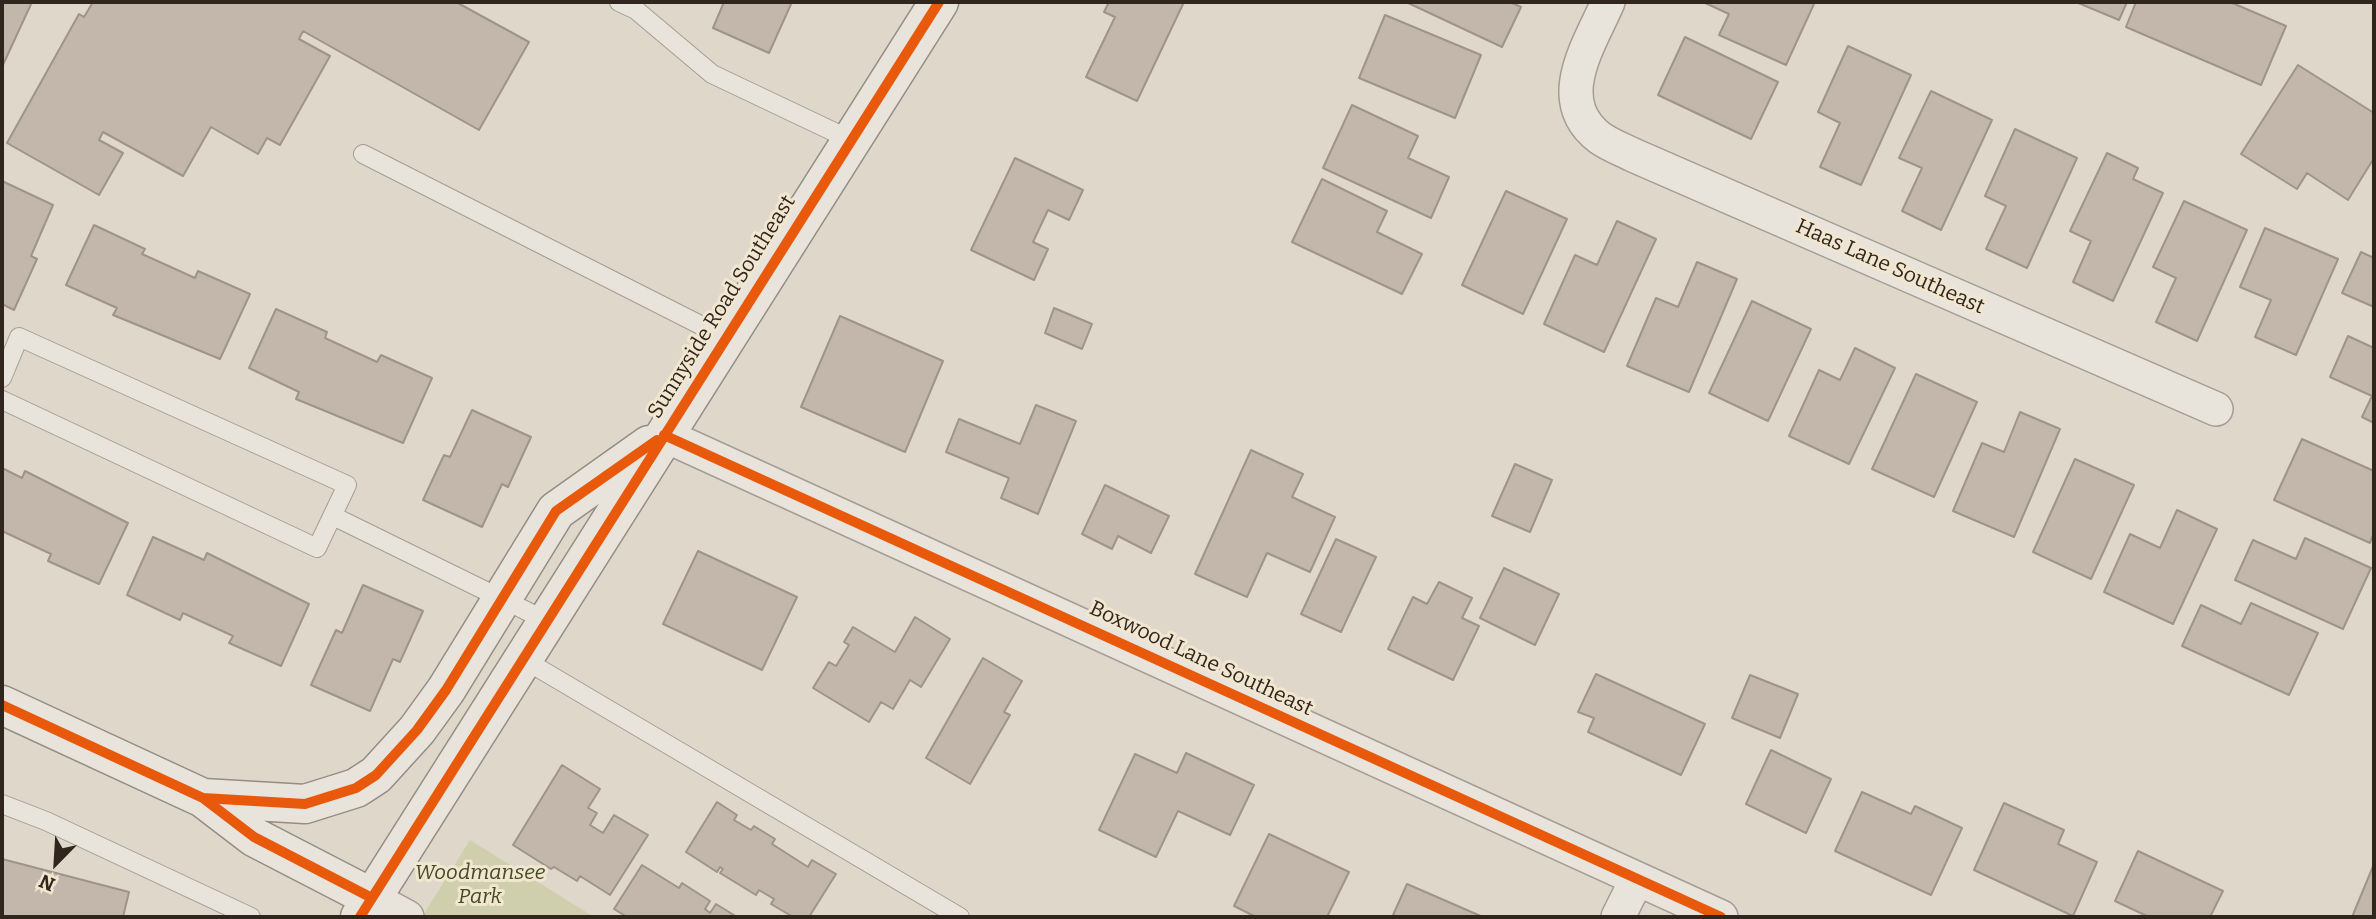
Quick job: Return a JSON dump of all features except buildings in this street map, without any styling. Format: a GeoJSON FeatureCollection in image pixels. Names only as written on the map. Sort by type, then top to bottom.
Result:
{"type":"FeatureCollection","features":[{"type":"Feature","properties":{"kind":"main road","name":"Sunnyside Road Southeast"},"geometry":{"type":"LineString","coordinates":[[366,908],[939,2]]}},
{"type":"Feature","properties":{"kind":"main road"},"geometry":{"type":"LineString","coordinates":[[203,798],[304,804],[356,788],[376,775],[417,730],[446,690],[556,511],[664,435]]}},
{"type":"Feature","properties":{"kind":"main road"},"geometry":{"type":"LineString","coordinates":[[2,705],[203,798],[254,837],[366,908]]}},
{"type":"Feature","properties":{"kind":"street","name":"Haas Lane Southeast"},"geometry":{"type":"LineString","coordinates":[[1608,2],[1581,62],[1574,86],[1576,108],[1599,137],[1633,155],[2216,409]]}},
{"type":"Feature","properties":{"kind":"street","name":"Boxwood Lane Southeast"},"geometry":{"type":"LineString","coordinates":[[664,435],[1721,917]]}},
{"type":"Feature","properties":{"kind":"street"},"geometry":{"type":"LineString","coordinates":[[1618,917],[1637,879]]}},
{"type":"Feature","properties":{"kind":"street"},"geometry":{"type":"LineString","coordinates":[[366,908],[407,917]]}},
{"type":"Feature","properties":{"kind":"lane"},"geometry":{"type":"LineString","coordinates":[[619,2],[636,10],[712,74],[851,140]]}},
{"type":"Feature","properties":{"kind":"lane"},"geometry":{"type":"LineString","coordinates":[[363,154],[726,338]]}},
{"type":"Feature","properties":{"kind":"lane"},"geometry":{"type":"LineString","coordinates":[[2,378],[19,337],[347,485],[317,548],[2,400]]}},
{"type":"Feature","properties":{"kind":"lane"},"geometry":{"type":"LineString","coordinates":[[333,516],[547,621]]}},
{"type":"Feature","properties":{"kind":"lane"},"geometry":{"type":"LineString","coordinates":[[523,659],[960,917]]}},
{"type":"Feature","properties":{"kind":"lane"},"geometry":{"type":"LineString","coordinates":[[2,804],[46,821],[224,913],[251,917]]}},
{"type":"Feature","properties":{"kind":"green space","name":"Woodmansee Park"},"geometry":{"type":"Polygon","coordinates":[[[470,840],[594,917],[422,917],[470,840]]]}},
{"type":"Feature","properties":{"kind":"cycle path"},"geometry":{"type":"LineString","coordinates":[[360,917],[939,2]]}},
{"type":"Feature","properties":{"kind":"cycle path"},"geometry":{"type":"LineString","coordinates":[[664,435],[1721,917]]}},
{"type":"Feature","properties":{"kind":"cycle path"},"geometry":{"type":"LineString","coordinates":[[203,798],[305,804],[356,788],[376,775],[417,730],[446,690],[556,511],[657,440]]}},
{"type":"Feature","properties":{"kind":"cycle path"},"geometry":{"type":"LineString","coordinates":[[2,705],[203,798],[254,837],[372,898]]}}]}
